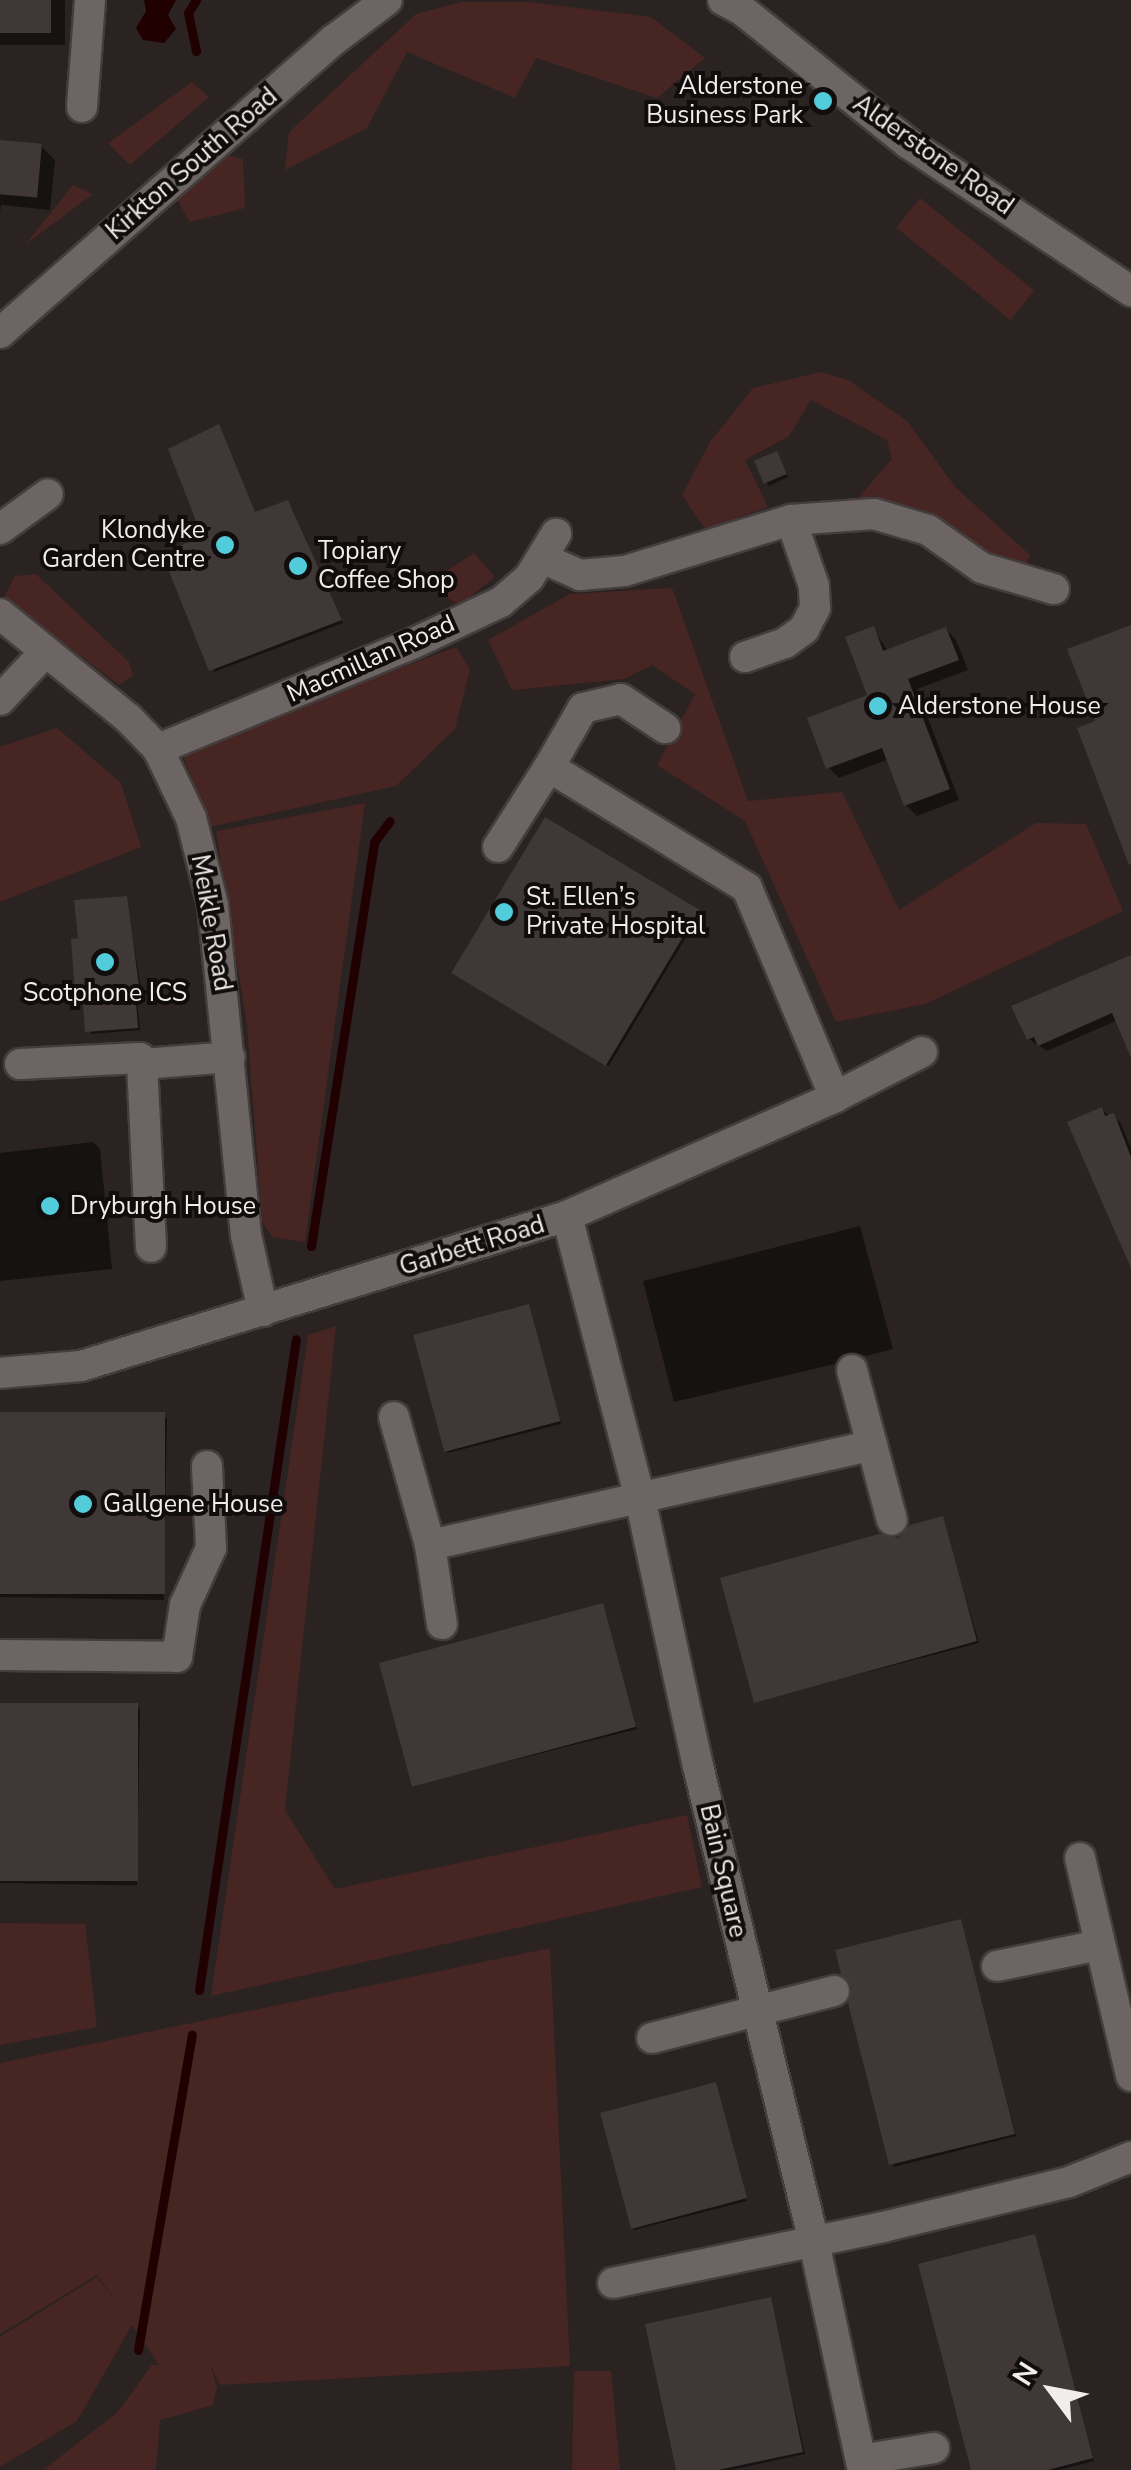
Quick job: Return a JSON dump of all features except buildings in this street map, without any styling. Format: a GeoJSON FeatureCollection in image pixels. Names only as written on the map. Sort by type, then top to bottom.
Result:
{"type":"FeatureCollection","features":[{"type":"Feature","properties":{"kind":"street"},"geometry":{"type":"LineString","coordinates":[[82,107],[90,0]]}},
{"type":"Feature","properties":{"kind":"street","name":"Kirkton South Road"},"geometry":{"type":"LineString","coordinates":[[0,333],[335,39],[387,0]]}},
{"type":"Feature","properties":{"kind":"street","name":"Alderstone Road"},"geometry":{"type":"LineString","coordinates":[[733,3],[908,143],[1131,291]]}},
{"type":"Feature","properties":{"kind":"street"},"geometry":{"type":"LineString","coordinates":[[0,529],[48,494]]}},
{"type":"Feature","properties":{"kind":"street"},"geometry":{"type":"LineString","coordinates":[[745,657],[786,643],[804,629],[816,608],[814,586],[791,520],[874,514],[928,530],[982,568],[1054,589]]}},
{"type":"Feature","properties":{"kind":"street","name":"Macmillan Road"},"geometry":{"type":"LineString","coordinates":[[158,749],[412,644],[502,602],[529,578],[549,546],[580,574],[626,570],[791,520]]}},
{"type":"Feature","properties":{"kind":"street","name":"Meikle Road"},"geometry":{"type":"LineString","coordinates":[[0,614],[128,718],[158,749],[190,818],[213,905],[246,1235],[263,1311]]}},
{"type":"Feature","properties":{"kind":"street"},"geometry":{"type":"LineString","coordinates":[[0,700],[45,652]]}},
{"type":"Feature","properties":{"kind":"street"},"geometry":{"type":"LineString","coordinates":[[498,847],[582,708],[621,698],[665,728]]}},
{"type":"Feature","properties":{"kind":"street"},"geometry":{"type":"LineString","coordinates":[[549,767],[747,888],[835,1096]]}},
{"type":"Feature","properties":{"kind":"street","name":"Garbett Road"},"geometry":{"type":"LineString","coordinates":[[0,1373],[81,1366],[567,1216],[835,1096],[922,1052]]}},
{"type":"Feature","properties":{"kind":"street"},"geometry":{"type":"LineString","coordinates":[[142,1064],[230,1057]]}},
{"type":"Feature","properties":{"kind":"street"},"geometry":{"type":"LineString","coordinates":[[20,1064],[140,1058],[150,1248]]}},
{"type":"Feature","properties":{"kind":"street","name":"Bain Square"},"geometry":{"type":"LineString","coordinates":[[567,1216],[640,1498],[756,2011],[814,2242],[862,2465]]}},
{"type":"Feature","properties":{"kind":"street"},"geometry":{"type":"LineString","coordinates":[[852,1370],[892,1520]]}},
{"type":"Feature","properties":{"kind":"street"},"geometry":{"type":"LineString","coordinates":[[394,1417],[430,1545],[442,1624]]}},
{"type":"Feature","properties":{"kind":"street"},"geometry":{"type":"LineString","coordinates":[[430,1545],[872,1445]]}},
{"type":"Feature","properties":{"kind":"street"},"geometry":{"type":"LineString","coordinates":[[0,1656],[177,1657],[185,1605],[211,1548],[208,1466]]}},
{"type":"Feature","properties":{"kind":"street"},"geometry":{"type":"LineString","coordinates":[[1080,1858],[1131,2076]]}},
{"type":"Feature","properties":{"kind":"street"},"geometry":{"type":"LineString","coordinates":[[997,1966],[1099,1945]]}},
{"type":"Feature","properties":{"kind":"street"},"geometry":{"type":"LineString","coordinates":[[652,2038],[834,1991]]}},
{"type":"Feature","properties":{"kind":"street"},"geometry":{"type":"LineString","coordinates":[[613,2283],[884,2227],[1069,2182],[1131,2157]]}},
{"type":"Feature","properties":{"kind":"street"},"geometry":{"type":"LineString","coordinates":[[862,2465],[934,2448]]}},
{"type":"Feature","properties":{"kind":"shaded area"},"geometry":{"type":"Polygon","coordinates":[[[144,0],[176,0],[168,15],[176,29],[164,43],[143,40],[136,28],[146,11],[144,0]]]}},
{"type":"Feature","properties":{"kind":"shaded area"},"geometry":{"type":"Polygon","coordinates":[[[462,2],[528,2],[651,17],[705,58],[657,98],[536,58],[515,98],[407,52],[367,128],[285,170],[289,132],[416,14],[462,2]]]}},
{"type":"Feature","properties":{"kind":"shaded area"},"geometry":{"type":"Polygon","coordinates":[[[192,82],[209,97],[130,165],[108,143],[192,82]]]}},
{"type":"Feature","properties":{"kind":"shaded area"},"geometry":{"type":"Polygon","coordinates":[[[228,155],[243,159],[245,208],[190,222],[177,199],[228,155]]]}},
{"type":"Feature","properties":{"kind":"shaded area"},"geometry":{"type":"Polygon","coordinates":[[[73,185],[93,194],[25,245],[73,185]]]}},
{"type":"Feature","properties":{"kind":"shaded area"},"geometry":{"type":"Polygon","coordinates":[[[920,198],[1034,291],[1010,320],[896,228],[920,198]]]}},
{"type":"Feature","properties":{"kind":"shaded area"},"geometry":{"type":"Polygon","coordinates":[[[821,372],[848,380],[907,421],[956,488],[1030,555],[1023,571],[991,559],[937,521],[885,501],[853,504],[892,459],[887,440],[811,400],[789,436],[745,460],[768,507],[705,529],[682,495],[710,442],[753,388],[821,372]]]}},
{"type":"Feature","properties":{"kind":"shaded area"},"geometry":{"type":"Polygon","coordinates":[[[474,553],[495,577],[459,605],[426,584],[474,553]]]}},
{"type":"Feature","properties":{"kind":"shaded area"},"geometry":{"type":"Polygon","coordinates":[[[36,574],[129,662],[133,675],[119,685],[4,598],[15,576],[36,574]]]}},
{"type":"Feature","properties":{"kind":"shaded area"},"geometry":{"type":"Polygon","coordinates":[[[672,588],[748,801],[842,792],[899,910],[1036,823],[1086,824],[1123,911],[925,1004],[836,1022],[745,821],[657,765],[695,694],[652,665],[624,679],[512,690],[488,640],[570,594],[672,588]]]}},
{"type":"Feature","properties":{"kind":"shaded area"},"geometry":{"type":"Polygon","coordinates":[[[456,647],[470,669],[455,729],[396,786],[210,827],[181,750],[456,647]]]}},
{"type":"Feature","properties":{"kind":"shaded area"},"geometry":{"type":"Polygon","coordinates":[[[57,728],[121,783],[141,847],[0,902],[0,747],[57,728]]]}},
{"type":"Feature","properties":{"kind":"shaded area"},"geometry":{"type":"Polygon","coordinates":[[[365,803],[305,1242],[272,1237],[262,1221],[247,1025],[216,831],[365,803]]]}},
{"type":"Feature","properties":{"kind":"shaded area"},"geometry":{"type":"Polygon","coordinates":[[[336,1326],[285,1810],[335,1889],[687,1815],[702,1887],[211,1996],[308,1335],[336,1326]]]}},
{"type":"Feature","properties":{"kind":"shaded area"},"geometry":{"type":"Polygon","coordinates":[[[0,1923],[85,1924],[97,2027],[0,2045],[0,1923]]]}},
{"type":"Feature","properties":{"kind":"shaded area"},"geometry":{"type":"Polygon","coordinates":[[[550,1948],[570,2366],[220,2385],[209,2362],[217,2387],[213,2405],[160,2420],[156,2470],[43,2470],[117,2413],[152,2365],[159,2365],[132,2325],[77,2421],[0,2467],[0,2337],[97,2277],[118,2304],[97,2275],[0,2334],[0,2063],[550,1948]]]}},
{"type":"Feature","properties":{"kind":"shaded area"},"geometry":{"type":"Polygon","coordinates":[[[574,2371],[611,2371],[620,2470],[572,2470],[574,2371]]]}},
{"type":"Feature","properties":{"kind":"waterway"},"geometry":{"type":"LineString","coordinates":[[196,0],[188,13],[196,51]]}},
{"type":"Feature","properties":{"kind":"waterway"},"geometry":{"type":"LineString","coordinates":[[311,1246],[374,842],[390,821]]}},
{"type":"Feature","properties":{"kind":"waterway"},"geometry":{"type":"LineString","coordinates":[[199,1990],[296,1339]]}},
{"type":"Feature","properties":{"kind":"waterway"},"geometry":{"type":"LineString","coordinates":[[138,2350],[192,2035]]}},
{"type":"Feature","properties":{"kind":"place","name":"Alderstone Business Park"},"geometry":{"type":"Point","coordinates":[823,101]}},
{"type":"Feature","properties":{"kind":"place","name":"Klondyke Garden Centre"},"geometry":{"type":"Point","coordinates":[225,545]}},
{"type":"Feature","properties":{"kind":"place","name":"Topiary Coffee Shop"},"geometry":{"type":"Point","coordinates":[298,566]}},
{"type":"Feature","properties":{"kind":"place","name":"Alderstone House"},"geometry":{"type":"Point","coordinates":[878,706]}},
{"type":"Feature","properties":{"kind":"place","name":"St. Ellen’s Private Hospital"},"geometry":{"type":"Point","coordinates":[504,912]}},
{"type":"Feature","properties":{"kind":"place","name":"Scotphone ICS"},"geometry":{"type":"Point","coordinates":[105,962]}},
{"type":"Feature","properties":{"kind":"place","name":"Dryburgh House"},"geometry":{"type":"Point","coordinates":[50,1206]}},
{"type":"Feature","properties":{"kind":"place","name":"Gallgene House"},"geometry":{"type":"Point","coordinates":[83,1504]}}]}
